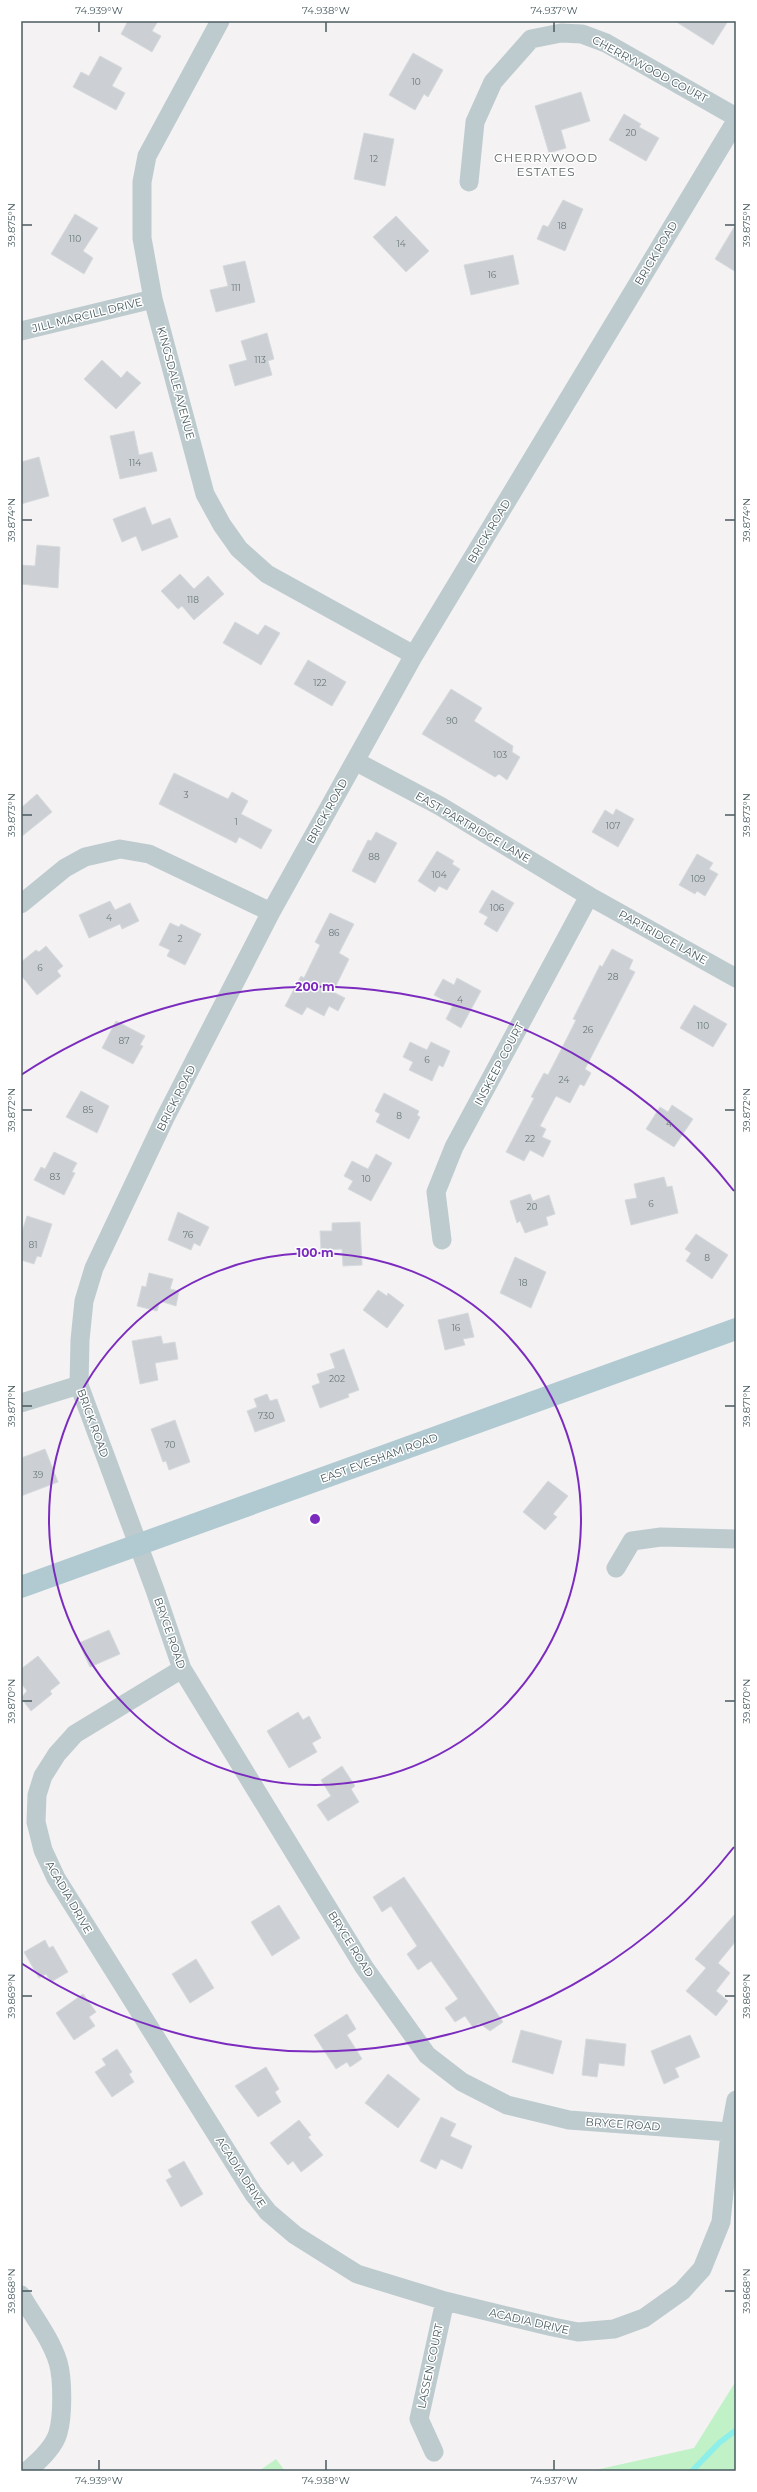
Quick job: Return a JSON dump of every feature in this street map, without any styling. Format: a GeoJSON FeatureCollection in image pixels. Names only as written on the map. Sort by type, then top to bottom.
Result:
{"type":"FeatureCollection","features":[{"type":"Feature","properties":{"kind":"main road","name":"EAST EVESHAM ROAD"},"geometry":{"type":"LineString","coordinates":[[21,1587],[736,1328]]}},
{"type":"Feature","properties":{"kind":"street","name":"KINGSDALE AVENUE"},"geometry":{"type":"LineString","coordinates":[[220,21],[147,156],[142,182],[142,238],[153,299],[205,494],[222,525],[239,549],[267,574],[414,655]]}},
{"type":"Feature","properties":{"kind":"street","name":"CHERRYWOOD COURT"},"geometry":{"type":"LineString","coordinates":[[469,182],[474,122],[493,82],[531,40],[561,33],[582,34],[606,43],[736,116]]}},
{"type":"Feature","properties":{"kind":"street","name":"BRICK ROAD"},"geometry":{"type":"LineString","coordinates":[[139,1544],[79,1385],[80,1340],[84,1301],[94,1268],[164,1118],[271,912],[414,655],[736,121]]}},
{"type":"Feature","properties":{"kind":"street","name":"JILL MARCILL DRIVE"},"geometry":{"type":"LineString","coordinates":[[21,331],[153,299]]}},
{"type":"Feature","properties":{"kind":"street","name":"EAST PARTRIDGE LANE"},"geometry":{"type":"LineString","coordinates":[[355,761],[440,806],[589,896]]}},
{"type":"Feature","properties":{"kind":"street"},"geometry":{"type":"LineString","coordinates":[[21,904],[65,868],[85,857],[120,849],[149,854],[271,912]]}},
{"type":"Feature","properties":{"kind":"street","name":"PARTRIDGE LANE"},"geometry":{"type":"LineString","coordinates":[[589,896],[736,978]]}},
{"type":"Feature","properties":{"kind":"street","name":"INSKEEP COURT"},"geometry":{"type":"LineString","coordinates":[[442,1240],[436,1192],[454,1147],[589,896]]}},
{"type":"Feature","properties":{"kind":"street"},"geometry":{"type":"LineString","coordinates":[[21,1403],[79,1385]]}},
{"type":"Feature","properties":{"kind":"street"},"geometry":{"type":"LineString","coordinates":[[616,1568],[632,1541],[661,1537],[736,1539]]}},
{"type":"Feature","properties":{"kind":"street","name":"BRYCE ROAD"},"geometry":{"type":"LineString","coordinates":[[139,1544],[182,1669],[364,1967],[427,2055],[462,2082],[507,2105],[569,2120],[730,2132]]}},
{"type":"Feature","properties":{"kind":"street","name":"ACADIA DRIVE"},"geometry":{"type":"LineString","coordinates":[[182,1669],[75,1734],[57,1754],[43,1776],[37,1796],[36,1822],[43,1850],[56,1878],[253,2192],[268,2212],[295,2235],[357,2274],[444,2301],[578,2332],[614,2329],[644,2318],[682,2291],[702,2269],[721,2222],[730,2132],[736,2100]]}},
{"type":"Feature","properties":{"kind":"street"},"geometry":{"type":"LineString","coordinates":[[21,2295],[58,2363],[61,2399],[58,2434],[48,2450],[27,2471]]}},
{"type":"Feature","properties":{"kind":"street","name":"LASSEN COURT"},"geometry":{"type":"LineString","coordinates":[[434,2452],[419,2419],[444,2301]]}},
{"type":"Feature","properties":{"kind":"green space"},"geometry":{"type":"Polygon","coordinates":[[[736,2381],[736,2471],[591,2471],[694,2448],[736,2381]]]}},
{"type":"Feature","properties":{"kind":"green space"},"geometry":{"type":"Polygon","coordinates":[[[276,2459],[285,2471],[259,2471],[276,2459]]]}},
{"type":"Feature","properties":{"kind":"building"},"geometry":{"type":"Polygon","coordinates":[[[128,21],[158,21],[152,31],[161,36],[152,52],[121,34],[128,21]]]}},
{"type":"Feature","properties":{"kind":"building"},"geometry":{"type":"Polygon","coordinates":[[[675,21],[728,21],[713,45],[675,21]]]}},
{"type":"Feature","properties":{"kind":"building"},"geometry":{"type":"Polygon","coordinates":[[[413,53],[443,70],[428,97],[424,94],[415,110],[389,95],[413,53]]]}},
{"type":"Feature","properties":{"kind":"building"},"geometry":{"type":"Polygon","coordinates":[[[100,56],[122,68],[112,86],[125,93],[116,110],[73,87],[81,72],[89,76],[100,56]]]}},
{"type":"Feature","properties":{"kind":"building"},"geometry":{"type":"Polygon","coordinates":[[[581,92],[590,121],[561,130],[566,148],[549,153],[535,106],[581,92]]]}},
{"type":"Feature","properties":{"kind":"building"},"geometry":{"type":"Polygon","coordinates":[[[624,114],[641,124],[639,127],[659,138],[646,161],[609,140],[624,114]]]}},
{"type":"Feature","properties":{"kind":"building"},"geometry":{"type":"Polygon","coordinates":[[[364,133],[394,139],[385,186],[354,179],[364,133]]]}},
{"type":"Feature","properties":{"kind":"building"},"geometry":{"type":"Polygon","coordinates":[[[563,200],[583,209],[565,251],[537,239],[543,225],[548,227],[563,200]]]}},
{"type":"Feature","properties":{"kind":"building"},"geometry":{"type":"Polygon","coordinates":[[[75,214],[98,228],[83,251],[93,258],[84,274],[51,254],[75,214]]]}},
{"type":"Feature","properties":{"kind":"building"},"geometry":{"type":"Polygon","coordinates":[[[396,216],[429,251],[406,272],[373,237],[396,216]]]}},
{"type":"Feature","properties":{"kind":"building"},"geometry":{"type":"Polygon","coordinates":[[[736,224],[736,272],[715,259],[736,224]]]}},
{"type":"Feature","properties":{"kind":"building"},"geometry":{"type":"Polygon","coordinates":[[[513,255],[519,284],[471,295],[464,265],[513,255]]]}},
{"type":"Feature","properties":{"kind":"building"},"geometry":{"type":"Polygon","coordinates":[[[245,261],[255,302],[216,312],[210,290],[228,286],[223,266],[245,261]]]}},
{"type":"Feature","properties":{"kind":"building"},"geometry":{"type":"Polygon","coordinates":[[[267,333],[274,359],[268,361],[272,375],[235,386],[229,365],[247,360],[241,341],[267,333]]]}},
{"type":"Feature","properties":{"kind":"building"},"geometry":{"type":"Polygon","coordinates":[[[102,360],[121,378],[127,371],[141,383],[116,409],[84,379],[102,360]]]}},
{"type":"Feature","properties":{"kind":"building"},"geometry":{"type":"Polygon","coordinates":[[[134,431],[139,455],[152,452],[157,471],[120,479],[110,436],[134,431]]]}},
{"type":"Feature","properties":{"kind":"building"},"geometry":{"type":"Polygon","coordinates":[[[39,457],[49,496],[21,504],[21,462],[39,457]]]}},
{"type":"Feature","properties":{"kind":"building"},"geometry":{"type":"Polygon","coordinates":[[[145,507],[152,525],[170,518],[178,537],[142,551],[136,536],[122,542],[113,519],[145,507]]]}},
{"type":"Feature","properties":{"kind":"building"},"geometry":{"type":"Polygon","coordinates":[[[37,545],[60,547],[58,588],[21,584],[21,565],[35,566],[37,545]]]}},
{"type":"Feature","properties":{"kind":"building"},"geometry":{"type":"Polygon","coordinates":[[[180,574],[194,589],[208,576],[224,594],[194,620],[182,606],[178,609],[161,591],[180,574]]]}},
{"type":"Feature","properties":{"kind":"building"},"geometry":{"type":"Polygon","coordinates":[[[235,622],[258,635],[265,625],[280,633],[261,665],[223,643],[235,622]]]}},
{"type":"Feature","properties":{"kind":"building"},"geometry":{"type":"Polygon","coordinates":[[[308,660],[346,682],[332,706],[294,684],[308,660]]]}},
{"type":"Feature","properties":{"kind":"building"},"geometry":{"type":"Polygon","coordinates":[[[451,689],[482,708],[474,721],[513,746],[512,752],[520,757],[507,780],[499,774],[495,777],[422,734],[451,689]]]}},
{"type":"Feature","properties":{"kind":"building"},"geometry":{"type":"Polygon","coordinates":[[[174,773],[228,799],[232,792],[248,801],[241,814],[272,830],[261,849],[239,837],[236,843],[159,804],[174,773]]]}},
{"type":"Feature","properties":{"kind":"building"},"geometry":{"type":"Polygon","coordinates":[[[37,794],[52,812],[21,837],[21,808],[37,794]]]}},
{"type":"Feature","properties":{"kind":"building"},"geometry":{"type":"Polygon","coordinates":[[[616,809],[634,819],[618,847],[592,832],[605,810],[613,815],[616,809]]]}},
{"type":"Feature","properties":{"kind":"building"},"geometry":{"type":"Polygon","coordinates":[[[376,832],[397,843],[375,883],[352,871],[368,840],[371,841],[376,832]]]}},
{"type":"Feature","properties":{"kind":"building"},"geometry":{"type":"Polygon","coordinates":[[[437,851],[454,861],[452,864],[460,869],[447,890],[439,886],[435,892],[418,881],[437,851]]]}},
{"type":"Feature","properties":{"kind":"building"},"geometry":{"type":"Polygon","coordinates":[[[697,854],[713,863],[709,869],[718,874],[705,896],[697,891],[695,894],[679,885],[697,854]]]}},
{"type":"Feature","properties":{"kind":"building"},"geometry":{"type":"Polygon","coordinates":[[[492,890],[514,903],[497,932],[484,924],[488,917],[479,912],[492,890]]]}},
{"type":"Feature","properties":{"kind":"building"},"geometry":{"type":"Polygon","coordinates":[[[110,901],[115,910],[130,903],[139,921],[122,929],[120,924],[89,938],[79,915],[110,901]]]}},
{"type":"Feature","properties":{"kind":"building"},"geometry":{"type":"Polygon","coordinates":[[[330,913],[354,924],[339,953],[349,959],[333,992],[345,998],[338,1011],[329,1006],[324,1016],[307,1007],[302,1015],[285,1006],[301,976],[304,978],[320,945],[315,942],[330,913]]]}},
{"type":"Feature","properties":{"kind":"building"},"geometry":{"type":"Polygon","coordinates":[[[170,923],[179,927],[181,924],[201,934],[185,965],[167,956],[170,950],[159,945],[170,923]]]}},
{"type":"Feature","properties":{"kind":"building"},"geometry":{"type":"Polygon","coordinates":[[[46,946],[63,966],[57,971],[61,976],[37,995],[21,975],[21,962],[36,950],[39,952],[46,946]]]}},
{"type":"Feature","properties":{"kind":"building"},"geometry":{"type":"Polygon","coordinates":[[[612,949],[633,960],[629,969],[635,972],[585,1069],[591,1073],[584,1086],[580,1084],[570,1103],[556,1096],[540,1126],[546,1129],[542,1137],[551,1141],[543,1157],[530,1150],[524,1161],[506,1152],[534,1098],[531,1097],[544,1073],[548,1075],[576,1020],[573,1019],[600,965],[602,967],[612,949]]]}},
{"type":"Feature","properties":{"kind":"building"},"geometry":{"type":"Polygon","coordinates":[[[457,978],[481,991],[461,1028],[446,1019],[453,1005],[434,995],[443,979],[454,985],[457,978]]]}},
{"type":"Feature","properties":{"kind":"building"},"geometry":{"type":"Polygon","coordinates":[[[694,1005],[727,1024],[713,1047],[680,1028],[694,1005]]]}},
{"type":"Feature","properties":{"kind":"building"},"geometry":{"type":"Polygon","coordinates":[[[116,1021],[145,1036],[140,1045],[143,1046],[133,1064],[102,1048],[116,1021]]]}},
{"type":"Feature","properties":{"kind":"building"},"geometry":{"type":"Polygon","coordinates":[[[410,1042],[427,1050],[431,1042],[450,1051],[443,1067],[439,1065],[432,1081],[409,1070],[413,1062],[403,1057],[410,1042]]]}},
{"type":"Feature","properties":{"kind":"building"},"geometry":{"type":"Polygon","coordinates":[[[81,1091],[109,1106],[97,1133],[66,1117],[81,1091]]]}},
{"type":"Feature","properties":{"kind":"building"},"geometry":{"type":"Polygon","coordinates":[[[384,1093],[419,1111],[417,1115],[420,1117],[409,1139],[376,1122],[380,1114],[375,1111],[384,1093]]]}},
{"type":"Feature","properties":{"kind":"building"},"geometry":{"type":"Polygon","coordinates":[[[672,1105],[693,1119],[674,1147],[646,1129],[660,1107],[668,1112],[672,1105]]]}},
{"type":"Feature","properties":{"kind":"building"},"geometry":{"type":"Polygon","coordinates":[[[54,1152],[77,1163],[72,1172],[75,1173],[64,1195],[34,1180],[41,1167],[45,1169],[54,1152]]]}},
{"type":"Feature","properties":{"kind":"building"},"geometry":{"type":"Polygon","coordinates":[[[376,1154],[392,1163],[371,1201],[348,1189],[353,1181],[344,1176],[352,1161],[368,1169],[376,1154]]]}},
{"type":"Feature","properties":{"kind":"building"},"geometry":{"type":"Polygon","coordinates":[[[664,1177],[667,1187],[672,1186],[678,1213],[631,1225],[625,1200],[637,1198],[634,1184],[664,1177]]]}},
{"type":"Feature","properties":{"kind":"building"},"geometry":{"type":"Polygon","coordinates":[[[530,1194],[533,1201],[549,1195],[555,1214],[546,1217],[548,1225],[525,1233],[520,1221],[517,1223],[510,1201],[530,1194]]]}},
{"type":"Feature","properties":{"kind":"building"},"geometry":{"type":"Polygon","coordinates":[[[178,1212],[209,1227],[200,1246],[194,1243],[191,1250],[168,1240],[178,1212]]]}},
{"type":"Feature","properties":{"kind":"building"},"geometry":{"type":"Polygon","coordinates":[[[27,1216],[52,1224],[41,1257],[37,1256],[34,1264],[21,1260],[21,1235],[27,1216]]]}},
{"type":"Feature","properties":{"kind":"building"},"geometry":{"type":"Polygon","coordinates":[[[360,1222],[362,1265],[343,1266],[342,1249],[321,1250],[320,1231],[332,1231],[332,1223],[360,1222]]]}},
{"type":"Feature","properties":{"kind":"building"},"geometry":{"type":"Polygon","coordinates":[[[696,1234],[728,1255],[712,1279],[686,1261],[691,1253],[685,1249],[696,1234]]]}},
{"type":"Feature","properties":{"kind":"building"},"geometry":{"type":"Polygon","coordinates":[[[515,1257],[546,1272],[531,1308],[500,1293],[515,1257]]]}},
{"type":"Feature","properties":{"kind":"building"},"geometry":{"type":"Polygon","coordinates":[[[149,1273],[173,1279],[170,1289],[179,1291],[176,1306],[160,1301],[157,1311],[137,1306],[142,1286],[146,1287],[149,1273]]]}},
{"type":"Feature","properties":{"kind":"building"},"geometry":{"type":"Polygon","coordinates":[[[378,1290],[387,1296],[388,1293],[404,1305],[387,1328],[363,1310],[378,1290]]]}},
{"type":"Feature","properties":{"kind":"building"},"geometry":{"type":"Polygon","coordinates":[[[468,1313],[474,1337],[463,1339],[465,1345],[445,1350],[438,1320],[468,1313]]]}},
{"type":"Feature","properties":{"kind":"building"},"geometry":{"type":"Polygon","coordinates":[[[161,1336],[163,1344],[175,1342],[178,1359],[155,1363],[158,1380],[140,1384],[132,1341],[161,1336]]]}},
{"type":"Feature","properties":{"kind":"building"},"geometry":{"type":"Polygon","coordinates":[[[344,1349],[359,1390],[348,1394],[349,1397],[320,1408],[312,1386],[320,1383],[317,1374],[335,1368],[330,1354],[344,1349]]]}},
{"type":"Feature","properties":{"kind":"building"},"geometry":{"type":"Polygon","coordinates":[[[267,1394],[270,1401],[277,1399],[285,1421],[255,1432],[247,1411],[257,1407],[254,1399],[267,1394]]]}},
{"type":"Feature","properties":{"kind":"building"},"geometry":{"type":"Polygon","coordinates":[[[175,1420],[190,1462],[169,1470],[166,1461],[163,1462],[151,1429],[175,1420]]]}},
{"type":"Feature","properties":{"kind":"building"},"geometry":{"type":"Polygon","coordinates":[[[45,1449],[58,1482],[21,1496],[21,1458],[45,1449]]]}},
{"type":"Feature","properties":{"kind":"building"},"geometry":{"type":"Polygon","coordinates":[[[548,1481],[568,1496],[553,1514],[557,1517],[545,1530],[523,1512],[548,1481]]]}},
{"type":"Feature","properties":{"kind":"building"},"geometry":{"type":"Polygon","coordinates":[[[109,1630],[120,1654],[90,1667],[79,1643],[109,1630]]]}},
{"type":"Feature","properties":{"kind":"building"},"geometry":{"type":"Polygon","coordinates":[[[38,1656],[60,1683],[50,1691],[52,1694],[31,1711],[21,1698],[27,1691],[21,1683],[21,1669],[38,1656]]]}},
{"type":"Feature","properties":{"kind":"building"},"geometry":{"type":"Polygon","coordinates":[[[298,1712],[303,1720],[309,1716],[321,1738],[312,1743],[317,1752],[289,1768],[267,1731],[298,1712]]]}},
{"type":"Feature","properties":{"kind":"building"},"geometry":{"type":"Polygon","coordinates":[[[342,1766],[355,1786],[351,1789],[359,1802],[328,1821],[317,1805],[331,1796],[321,1780],[342,1766]]]}},
{"type":"Feature","properties":{"kind":"building"},"geometry":{"type":"Polygon","coordinates":[[[404,1877],[503,2022],[490,2031],[479,2023],[474,2029],[465,2016],[455,2022],[445,2008],[458,1999],[431,1961],[418,1970],[407,1954],[417,1946],[391,1906],[382,1912],[373,1897],[404,1877]]]}},
{"type":"Feature","properties":{"kind":"building"},"geometry":{"type":"Polygon","coordinates":[[[279,1905],[300,1938],[272,1956],[251,1922],[279,1905]]]}},
{"type":"Feature","properties":{"kind":"building"},"geometry":{"type":"Polygon","coordinates":[[[736,1913],[736,1941],[718,1963],[730,1973],[716,1991],[728,2001],[716,2016],[686,1991],[706,1968],[695,1959],[736,1913]]]}},
{"type":"Feature","properties":{"kind":"building"},"geometry":{"type":"Polygon","coordinates":[[[45,1940],[49,1948],[53,1946],[68,1972],[51,1982],[46,1974],[39,1978],[24,1952],[45,1940]]]}},
{"type":"Feature","properties":{"kind":"building"},"geometry":{"type":"Polygon","coordinates":[[[196,1959],[214,1988],[190,2003],[172,1974],[196,1959]]]}},
{"type":"Feature","properties":{"kind":"building"},"geometry":{"type":"Polygon","coordinates":[[[83,1994],[96,2012],[89,2017],[95,2026],[74,2040],[56,2013],[83,1994]]]}},
{"type":"Feature","properties":{"kind":"building"},"geometry":{"type":"Polygon","coordinates":[[[347,2014],[356,2029],[347,2035],[362,2059],[350,2067],[347,2062],[336,2069],[314,2035],[347,2014]]]}},
{"type":"Feature","properties":{"kind":"building"},"geometry":{"type":"Polygon","coordinates":[[[521,2030],[562,2041],[553,2074],[512,2062],[521,2030]]]}},
{"type":"Feature","properties":{"kind":"building"},"geometry":{"type":"Polygon","coordinates":[[[690,2035],[700,2057],[675,2068],[679,2077],[664,2084],[651,2051],[690,2035]]]}},
{"type":"Feature","properties":{"kind":"building"},"geometry":{"type":"Polygon","coordinates":[[[586,2039],[626,2044],[624,2066],[599,2063],[597,2077],[582,2075],[586,2039]]]}},
{"type":"Feature","properties":{"kind":"building"},"geometry":{"type":"Polygon","coordinates":[[[117,2049],[132,2072],[129,2074],[134,2082],[112,2097],[95,2072],[106,2065],[102,2059],[117,2049]]]}},
{"type":"Feature","properties":{"kind":"building"},"geometry":{"type":"Polygon","coordinates":[[[266,2067],[279,2089],[275,2092],[281,2102],[258,2117],[235,2086],[266,2067]]]}},
{"type":"Feature","properties":{"kind":"building"},"geometry":{"type":"Polygon","coordinates":[[[388,2074],[420,2099],[398,2128],[365,2103],[388,2074]]]}},
{"type":"Feature","properties":{"kind":"building"},"geometry":{"type":"Polygon","coordinates":[[[441,2117],[456,2124],[450,2136],[472,2146],[462,2169],[441,2159],[436,2169],[420,2161],[441,2117]]]}},
{"type":"Feature","properties":{"kind":"building"},"geometry":{"type":"Polygon","coordinates":[[[299,2120],[311,2135],[308,2137],[323,2155],[301,2172],[293,2161],[288,2165],[270,2143],[299,2120]]]}},
{"type":"Feature","properties":{"kind":"building"},"geometry":{"type":"Polygon","coordinates":[[[184,2161],[203,2194],[181,2207],[166,2180],[172,2177],[168,2170],[184,2161]]]}},
{"type":"Feature","properties":{"kind":"waterway"},"geometry":{"type":"LineString","coordinates":[[692,2471],[719,2443],[736,2430]]}},
{"type":"Feature","properties":{"kind":"district","name":"CHERRYWOOD ESTATES"},"geometry":{"type":"Point","coordinates":[546,165]}}]}
